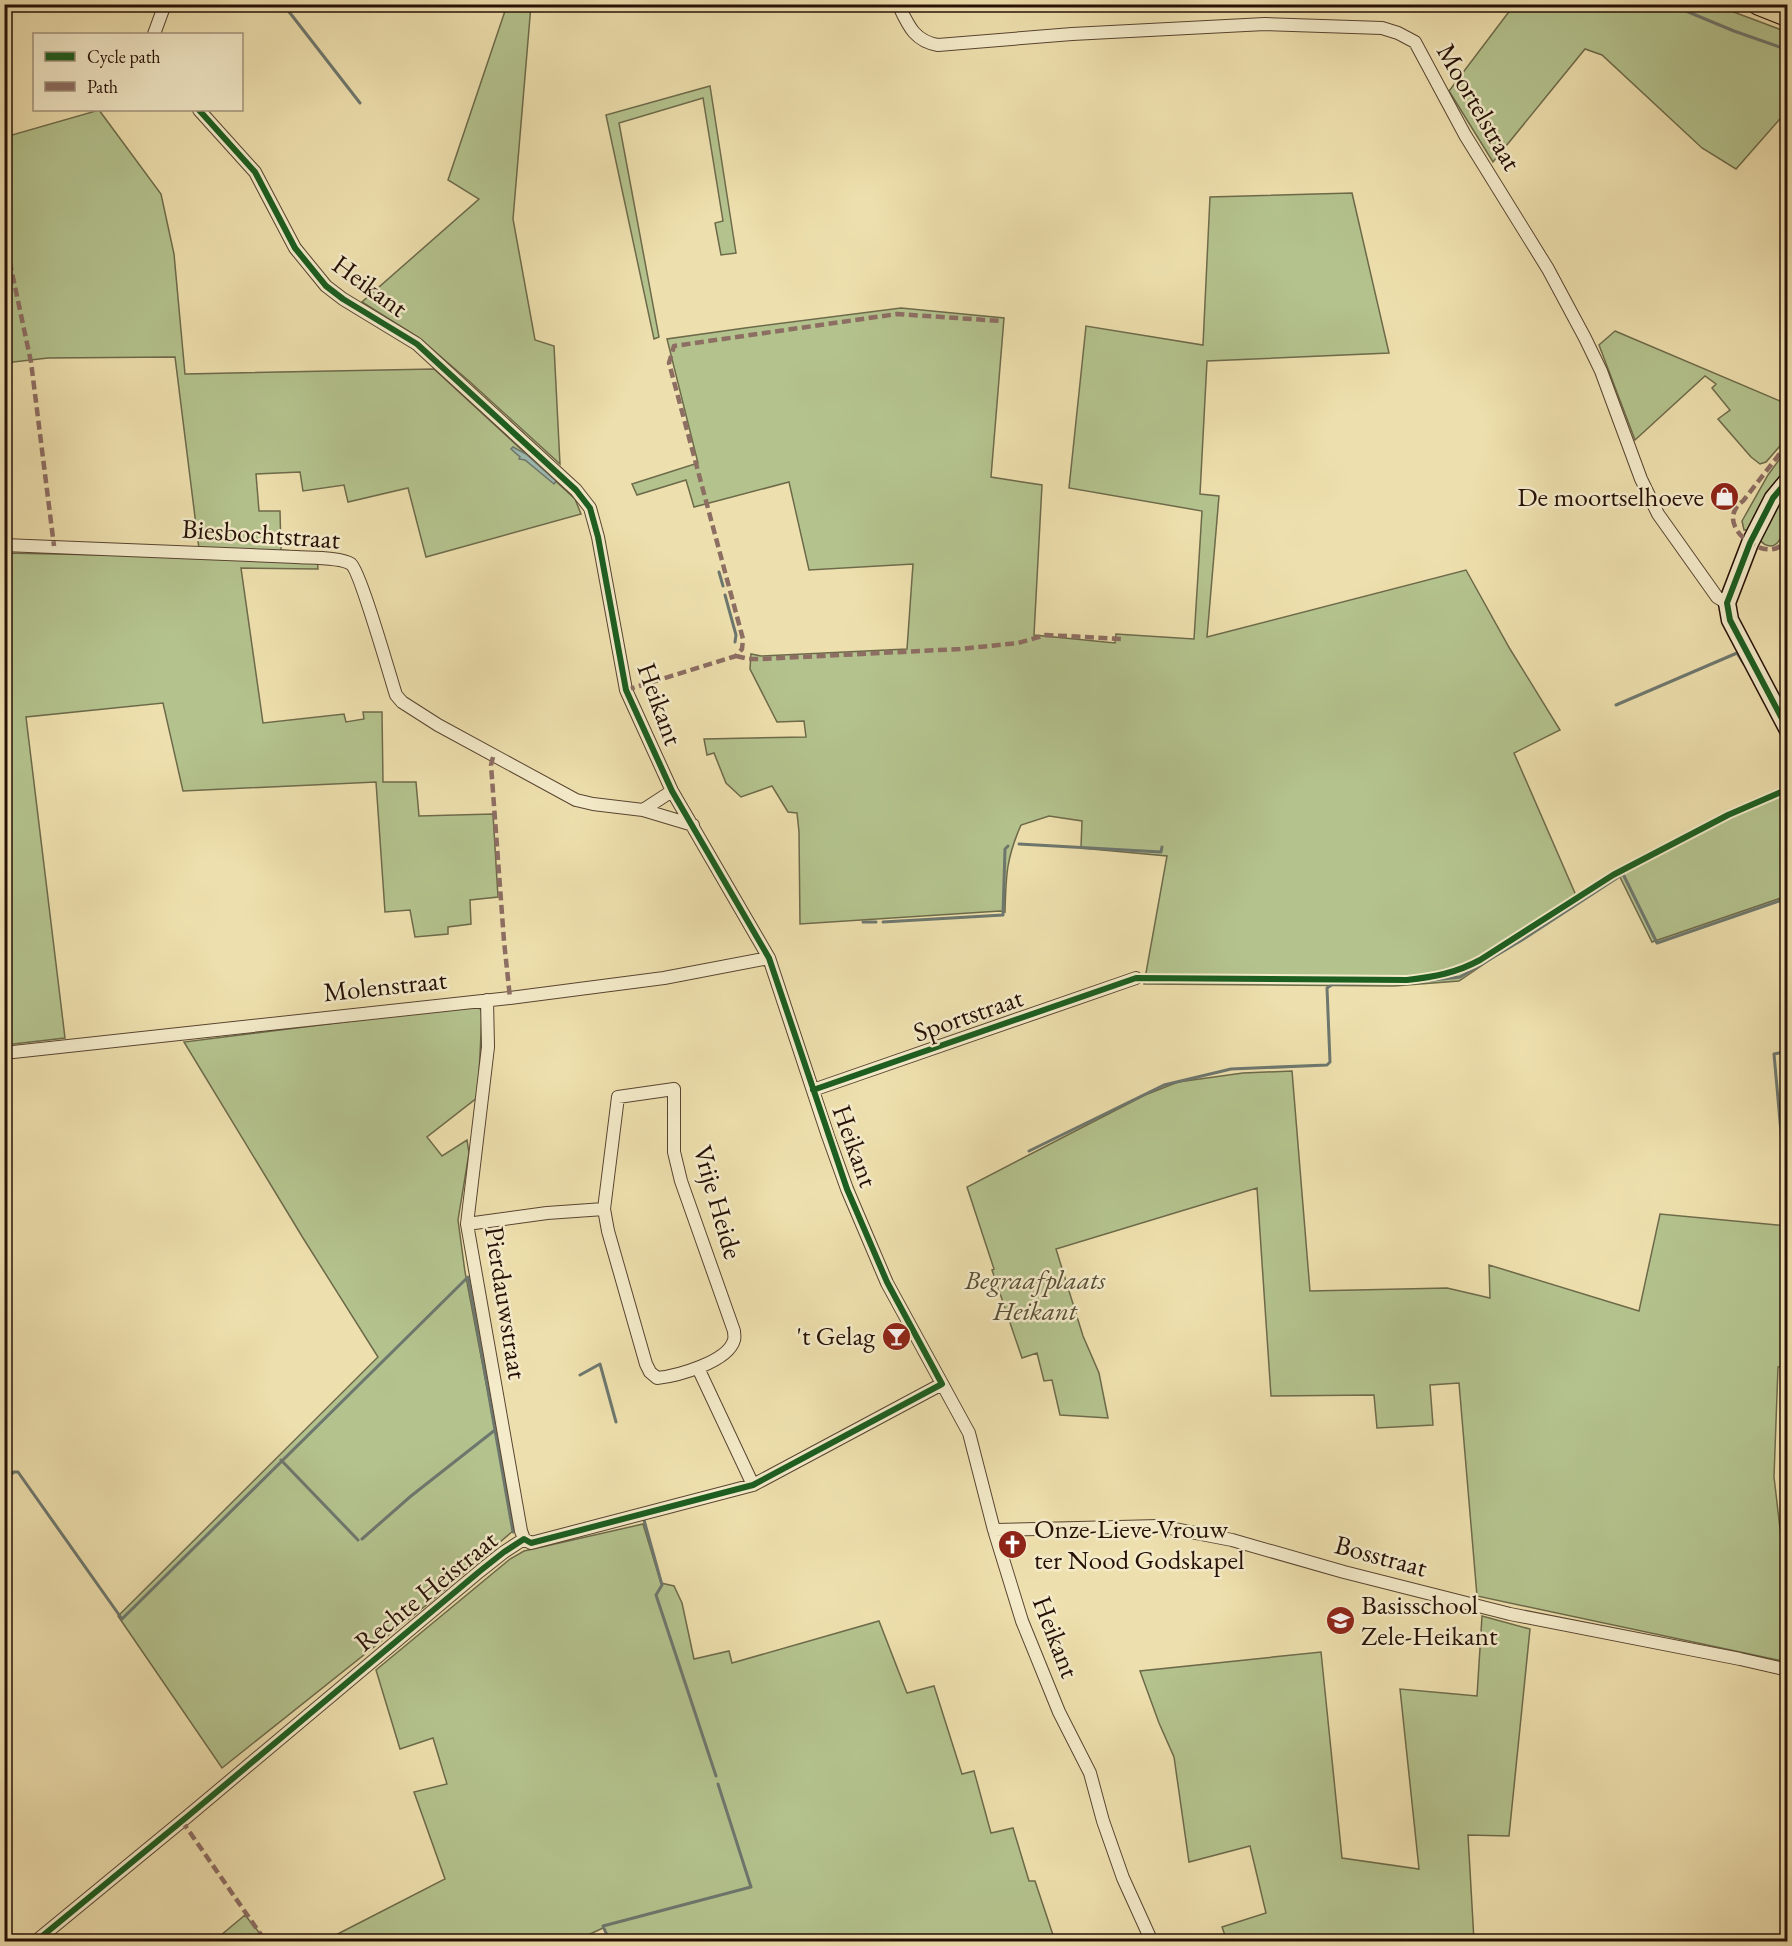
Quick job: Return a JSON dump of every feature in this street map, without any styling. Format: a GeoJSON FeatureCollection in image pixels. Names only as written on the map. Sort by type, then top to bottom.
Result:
{"type":"FeatureCollection","features":[{"type":"Feature","properties":{"kind":"highway"},"geometry":{"type":"LineString","coordinates":[[1758,4],[1788,16]]}},
{"type":"Feature","properties":{"kind":"street"},"geometry":{"type":"LineString","coordinates":[[154,33],[165,4]]}},
{"type":"Feature","properties":{"kind":"street","name":"Moortelstraat"},"geometry":{"type":"LineString","coordinates":[[898,4],[917,36],[925,43],[938,45],[1072,34],[1265,24],[1382,28],[1415,42],[1465,135],[1548,269],[1585,338],[1601,371],[1641,479],[1658,514],[1717,597],[1727,603]]}},
{"type":"Feature","properties":{"kind":"street","name":"Heikant"},"geometry":{"type":"LineString","coordinates":[[200,111],[255,172],[295,248],[326,286],[343,299],[417,344],[576,490],[590,508],[598,537],[626,690],[672,791],[769,958],[847,1189],[887,1283],[969,1432],[994,1530],[1022,1621],[1059,1712],[1090,1773],[1103,1821],[1124,1878],[1152,1941]]}},
{"type":"Feature","properties":{"kind":"street"},"geometry":{"type":"LineString","coordinates":[[1788,480],[1773,498],[1761,519],[1727,603],[1730,620],[1788,730]]}},
{"type":"Feature","properties":{"kind":"street","name":"Biesbochtstraat"},"geometry":{"type":"LineString","coordinates":[[4,545],[296,557],[350,563],[356,570],[396,695],[402,702],[493,757],[576,800],[643,810],[693,825]]}},
{"type":"Feature","properties":{"kind":"street"},"geometry":{"type":"LineString","coordinates":[[643,810],[672,791]]}},
{"type":"Feature","properties":{"kind":"street","name":"Molenstraat"},"geometry":{"type":"LineString","coordinates":[[4,1053],[487,1000],[664,978],[769,958]]}},
{"type":"Feature","properties":{"kind":"street","name":"Sportstraat"},"geometry":{"type":"LineString","coordinates":[[813,1090],[1136,978]]}},
{"type":"Feature","properties":{"kind":"street","name":"Pierdauwstraat"},"geometry":{"type":"LineString","coordinates":[[487,1000],[488,1047],[467,1224],[524,1539]]}},
{"type":"Feature","properties":{"kind":"street","name":"Vrije Heide"},"geometry":{"type":"LineString","coordinates":[[674,1089],[675,1152],[681,1181],[734,1331],[734,1342],[724,1353],[698,1368],[674,1377],[657,1378],[650,1372],[608,1231],[604,1209],[618,1097],[674,1089]]}},
{"type":"Feature","properties":{"kind":"street"},"geometry":{"type":"LineString","coordinates":[[467,1224],[558,1212],[604,1209]]}},
{"type":"Feature","properties":{"kind":"street"},"geometry":{"type":"LineString","coordinates":[[698,1368],[753,1485]]}},
{"type":"Feature","properties":{"kind":"street","name":"Rechte Heistraat"},"geometry":{"type":"LineString","coordinates":[[35,1941],[504,1552],[524,1539],[531,1543],[753,1485],[942,1384]]}},
{"type":"Feature","properties":{"kind":"street","name":"Bosstraat"},"geometry":{"type":"LineString","coordinates":[[994,1530],[1159,1526],[1232,1540],[1344,1572],[1510,1614],[1740,1659],[1788,1671]]}},
{"type":"Feature","properties":{"kind":"green space"},"geometry":{"type":"Polygon","coordinates":[[[507,5],[531,5],[513,219],[535,340],[554,346],[560,464],[418,337],[362,302],[479,199],[448,180],[507,5]]]}},
{"type":"Feature","properties":{"kind":"green space"},"geometry":{"type":"Polygon","coordinates":[[[1514,5],[1715,5],[1787,32],[1787,111],[1736,169],[1702,148],[1602,55],[1585,49],[1493,162],[1449,91],[1514,5]]]}},
{"type":"Feature","properties":{"kind":"green space"},"geometry":{"type":"Polygon","coordinates":[[[710,86],[736,253],[721,255],[715,223],[723,221],[703,98],[619,123],[659,337],[654,339],[606,115],[710,86]]]}},
{"type":"Feature","properties":{"kind":"green space"},"geometry":{"type":"Polygon","coordinates":[[[100,111],[161,194],[174,254],[185,374],[434,369],[575,499],[581,514],[426,557],[408,488],[348,502],[344,485],[303,491],[300,472],[256,474],[259,511],[280,511],[281,550],[317,553],[318,569],[241,568],[263,723],[344,714],[346,722],[364,719],[363,712],[382,712],[383,782],[416,782],[419,816],[493,814],[498,897],[470,900],[471,924],[448,927],[448,934],[415,937],[410,910],[385,912],[376,782],[183,791],[163,703],[26,717],[65,1038],[5,1045],[5,553],[200,557],[175,357],[48,358],[5,363],[5,137],[100,111]]]}},
{"type":"Feature","properties":{"kind":"green space"},"geometry":{"type":"Polygon","coordinates":[[[1352,193],[1389,353],[1207,361],[1200,494],[1219,496],[1207,637],[1466,570],[1510,649],[1560,730],[1514,753],[1578,900],[1459,981],[1394,986],[1144,984],[1167,856],[1081,848],[1082,821],[1049,816],[1021,825],[1012,848],[1008,868],[1005,912],[800,924],[797,813],[788,812],[772,786],[741,797],[726,783],[714,753],[707,755],[704,739],[806,737],[804,721],[777,722],[750,669],[751,654],[761,656],[907,649],[913,564],[809,570],[789,482],[694,507],[686,480],[637,495],[632,484],[698,463],[667,339],[901,308],[1004,318],[991,477],[1042,485],[1034,635],[1115,643],[1116,634],[1194,639],[1202,511],[1069,488],[1086,326],[1203,345],[1210,197],[1352,193]]]}},
{"type":"Feature","properties":{"kind":"green space"},"geometry":{"type":"Polygon","coordinates":[[[1615,331],[1787,404],[1787,438],[1766,462],[1760,464],[1751,457],[1718,419],[1730,410],[1712,388],[1716,384],[1705,376],[1635,440],[1599,345],[1615,331]]]}},
{"type":"Feature","properties":{"kind":"green space"},"geometry":{"type":"Polygon","coordinates":[[[1787,449],[1787,469],[1773,488],[1750,530],[1744,530],[1742,521],[1768,475],[1787,449]]]}},
{"type":"Feature","properties":{"kind":"green space"},"geometry":{"type":"Polygon","coordinates":[[[1787,489],[1783,531],[1776,544],[1767,545],[1759,539],[1787,489]]]}},
{"type":"Feature","properties":{"kind":"green space"},"geometry":{"type":"Polygon","coordinates":[[[1787,787],[1787,896],[1652,942],[1617,871],[1707,824],[1787,787]]]}},
{"type":"Feature","properties":{"kind":"green space"},"geometry":{"type":"Polygon","coordinates":[[[479,1007],[482,1012],[478,1097],[427,1137],[442,1156],[467,1140],[469,1153],[458,1220],[465,1272],[514,1530],[429,1603],[222,1768],[118,1616],[378,1357],[184,1042],[479,1007]]]}},
{"type":"Feature","properties":{"kind":"green space","name":"Begraafplaats Heikant"},"geometry":{"type":"Polygon","coordinates":[[[1292,1071],[1310,1291],[1447,1288],[1490,1298],[1489,1265],[1639,1311],[1660,1214],[1787,1226],[1787,1365],[1778,1367],[1774,1477],[1787,1588],[1787,1662],[1477,1596],[1459,1383],[1430,1385],[1433,1425],[1377,1428],[1374,1395],[1271,1396],[1257,1188],[1056,1249],[1083,1336],[1099,1373],[1108,1418],[1060,1415],[1052,1380],[1044,1381],[1037,1353],[1022,1358],[967,1187],[1145,1095],[1178,1082],[1243,1073],[1292,1071]]]}},
{"type":"Feature","properties":{"kind":"green space"},"geometry":{"type":"Polygon","coordinates":[[[643,1524],[661,1583],[674,1586],[682,1603],[694,1659],[729,1651],[732,1663],[879,1621],[907,1693],[934,1686],[962,1774],[974,1771],[991,1833],[1013,1828],[1029,1881],[1035,1881],[1055,1941],[611,1942],[603,1928],[575,1941],[324,1941],[445,1879],[414,1792],[447,1784],[433,1738],[400,1749],[376,1670],[510,1559],[524,1551],[643,1524]]]}},
{"type":"Feature","properties":{"kind":"green space"},"geometry":{"type":"Polygon","coordinates":[[[1482,1616],[1530,1629],[1509,1836],[1468,1835],[1474,1941],[1227,1941],[1222,1927],[1266,1913],[1250,1846],[1189,1862],[1174,1757],[1140,1671],[1321,1652],[1342,1858],[1419,1869],[1400,1689],[1477,1696],[1482,1616]]]}},
{"type":"Feature","properties":{"kind":"green space"},"geometry":{"type":"Polygon","coordinates":[[[245,1915],[266,1941],[214,1941],[245,1915]]]}},
{"type":"Feature","properties":{"kind":"water"},"geometry":{"type":"Polygon","coordinates":[[[513,447],[526,454],[556,481],[554,484],[525,460],[519,459],[520,457],[511,449],[513,447]]]}},
{"type":"Feature","properties":{"kind":"waterway"},"geometry":{"type":"LineString","coordinates":[[283,4],[360,103]]}},
{"type":"Feature","properties":{"kind":"waterway"},"geometry":{"type":"LineString","coordinates":[[1669,4],[1788,50]]}},
{"type":"Feature","properties":{"kind":"waterway"},"geometry":{"type":"LineString","coordinates":[[719,572],[723,586]]}},
{"type":"Feature","properties":{"kind":"waterway"},"geometry":{"type":"LineString","coordinates":[[725,595],[736,635],[735,642]]}},
{"type":"Feature","properties":{"kind":"waterway"},"geometry":{"type":"LineString","coordinates":[[1616,705],[1737,653],[1744,664]]}},
{"type":"Feature","properties":{"kind":"waterway"},"geometry":{"type":"LineString","coordinates":[[1019,844],[1161,852],[1162,847]]}},
{"type":"Feature","properties":{"kind":"waterway"},"geometry":{"type":"LineString","coordinates":[[883,922],[1003,915],[1005,849],[1008,846]]}},
{"type":"Feature","properties":{"kind":"waterway"},"geometry":{"type":"LineString","coordinates":[[1425,981],[1460,977],[1522,940],[1623,874],[1657,943],[1788,898]]}},
{"type":"Feature","properties":{"kind":"waterway"},"geometry":{"type":"LineString","coordinates":[[863,922],[876,922]]}},
{"type":"Feature","properties":{"kind":"waterway"},"geometry":{"type":"LineString","coordinates":[[1029,1151],[1164,1085],[1231,1069],[1327,1065],[1330,1062],[1327,988],[1333,984],[1412,982]]}},
{"type":"Feature","properties":{"kind":"waterway"},"geometry":{"type":"LineString","coordinates":[[1788,1051],[1774,1054],[1788,1210]]}},
{"type":"Feature","properties":{"kind":"waterway"},"geometry":{"type":"LineString","coordinates":[[4,1480],[14,1472],[18,1472],[122,1619],[468,1277],[513,1532]]}},
{"type":"Feature","properties":{"kind":"waterway"},"geometry":{"type":"LineString","coordinates":[[1783,1309],[1788,1289]]}},
{"type":"Feature","properties":{"kind":"waterway"},"geometry":{"type":"LineString","coordinates":[[580,1375],[600,1364],[616,1422]]}},
{"type":"Feature","properties":{"kind":"waterway"},"geometry":{"type":"LineString","coordinates":[[362,1539],[411,1496],[495,1430]]}},
{"type":"Feature","properties":{"kind":"waterway"},"geometry":{"type":"LineString","coordinates":[[281,1460],[358,1540]]}},
{"type":"Feature","properties":{"kind":"waterway"},"geometry":{"type":"LineString","coordinates":[[644,1520],[662,1585],[656,1595],[716,1776]]}},
{"type":"Feature","properties":{"kind":"waterway"},"geometry":{"type":"LineString","coordinates":[[610,1942],[603,1926],[751,1887],[718,1784]]}},
{"type":"Feature","properties":{"kind":"marked path"},"geometry":{"type":"LineString","coordinates":[[4,235],[31,362],[54,546]]}},
{"type":"Feature","properties":{"kind":"marked path"},"geometry":{"type":"LineString","coordinates":[[626,690],[736,656],[742,649],[743,639],[669,363],[674,346],[897,314],[1001,321]]}},
{"type":"Feature","properties":{"kind":"marked path"},"geometry":{"type":"LineString","coordinates":[[1788,443],[1735,511],[1733,521],[1737,531],[1745,539],[1755,546],[1766,549],[1776,548],[1783,543],[1788,525]]}},
{"type":"Feature","properties":{"kind":"marked path"},"geometry":{"type":"LineString","coordinates":[[736,656],[761,659],[960,649],[1018,643],[1046,635],[1121,639]]}},
{"type":"Feature","properties":{"kind":"marked path"},"geometry":{"type":"LineString","coordinates":[[493,757],[491,765],[510,998]]}},
{"type":"Feature","properties":{"kind":"marked path"},"geometry":{"type":"LineString","coordinates":[[1781,1360],[1788,1358]]}},
{"type":"Feature","properties":{"kind":"marked path"},"geometry":{"type":"LineString","coordinates":[[182,1821],[266,1942]]}},
{"type":"Feature","properties":{"kind":"cycle path"},"geometry":{"type":"LineString","coordinates":[[35,1942],[480,1571],[524,1539],[531,1543],[753,1485],[942,1384],[887,1282],[847,1189],[769,958],[672,791],[626,690],[598,537],[590,508],[576,490],[417,344],[343,299],[326,286],[295,248],[255,172],[200,111]]}},
{"type":"Feature","properties":{"kind":"cycle path"},"geometry":{"type":"LineString","coordinates":[[1788,480],[1773,498],[1750,543],[1727,603],[1730,620],[1788,730]]}},
{"type":"Feature","properties":{"kind":"cycle path"},"geometry":{"type":"LineString","coordinates":[[813,1090],[1136,978],[1407,980],[1453,971],[1480,960],[1613,875],[1728,815],[1788,789]]}},
{"type":"Feature","properties":{"kind":"place","name":"De moortselhoeve"},"geometry":{"type":"Point","coordinates":[1725,497]}},
{"type":"Feature","properties":{"kind":"place","name":"'t Gelag"},"geometry":{"type":"Point","coordinates":[896,1336]}},
{"type":"Feature","properties":{"kind":"place","name":"Onze-Lieve-Vrouw ter Nood Godskapel"},"geometry":{"type":"Point","coordinates":[1013,1545]}},
{"type":"Feature","properties":{"kind":"place","name":"Basisschool Zele-Heikant"},"geometry":{"type":"Point","coordinates":[1340,1621]}}]}
